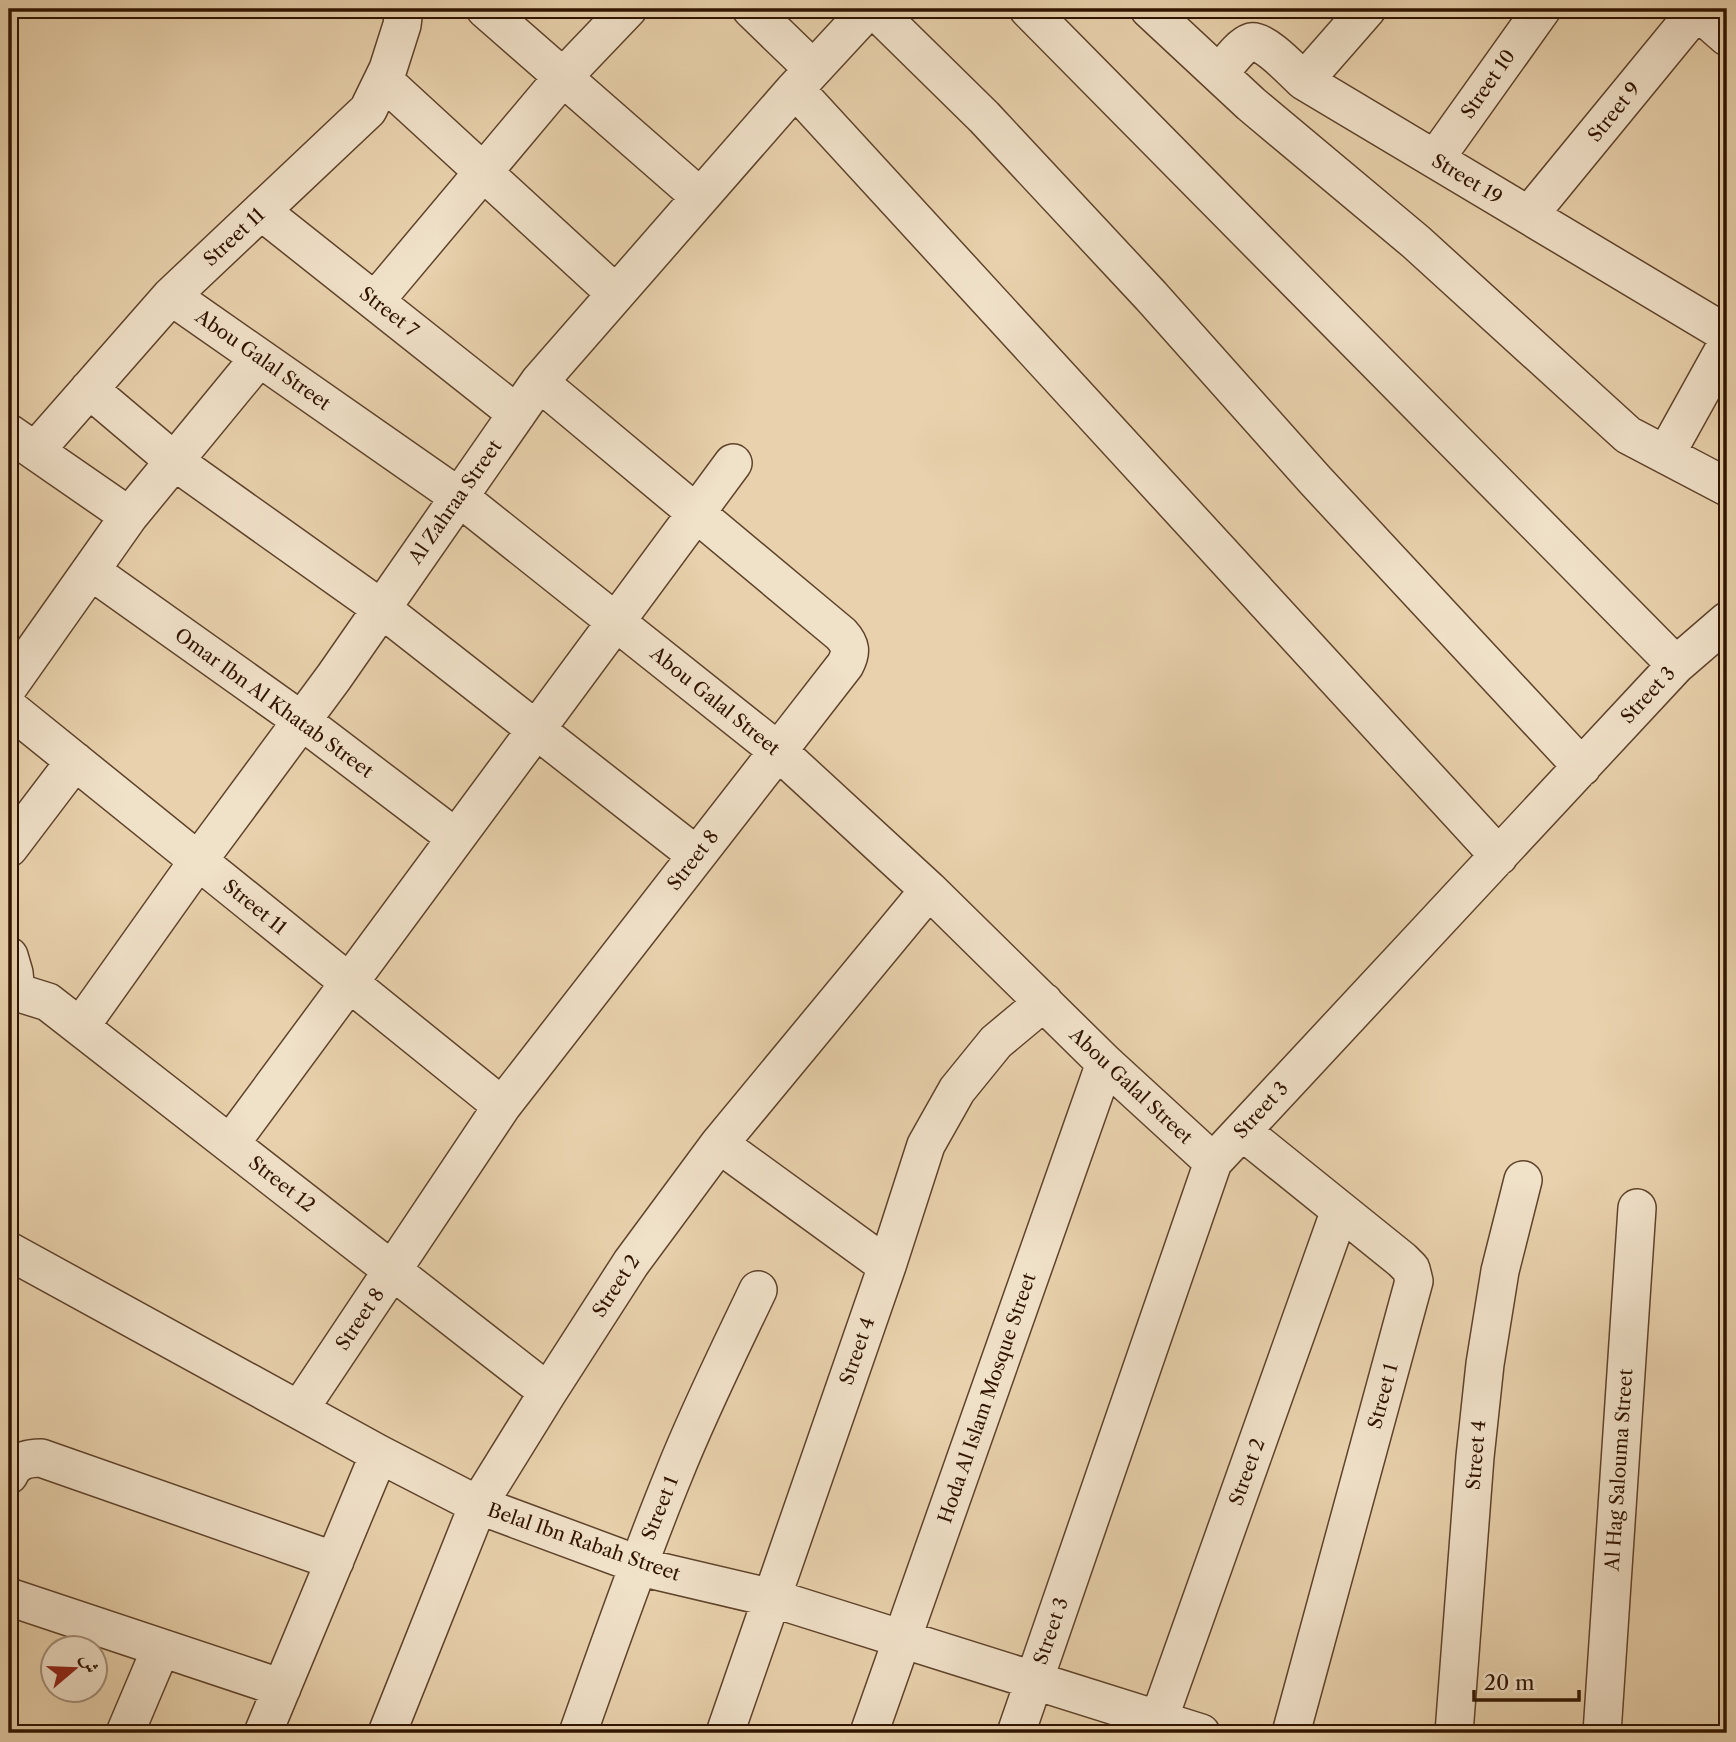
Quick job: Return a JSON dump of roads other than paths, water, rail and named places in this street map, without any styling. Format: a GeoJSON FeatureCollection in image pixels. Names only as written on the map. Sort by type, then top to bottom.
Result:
{"type":"FeatureCollection","features":[{"type":"Feature","properties":{"kind":"street","name":"Street 11"},"geometry":{"type":"LineString","coordinates":[[22,442],[89,389],[171,296],[368,110],[383,80],[402,25],[404,9]]}},
{"type":"Feature","properties":{"kind":"street"},"geometry":{"type":"LineString","coordinates":[[485,9],[701,197]]}},
{"type":"Feature","properties":{"kind":"street"},"geometry":{"type":"LineString","coordinates":[[375,301],[563,78],[628,9]]}},
{"type":"Feature","properties":{"kind":"street"},"geometry":{"type":"LineString","coordinates":[[751,9],[804,79],[1499,856]]}},
{"type":"Feature","properties":{"kind":"street"},"geometry":{"type":"LineString","coordinates":[[872,9],[984,117],[1151,296],[1315,480],[1582,767]]}},
{"type":"Feature","properties":{"kind":"street","name":"Al Zahraa Street"},"geometry":{"type":"LineString","coordinates":[[80,1027],[382,609],[539,382],[804,79],[872,9]]}},
{"type":"Feature","properties":{"kind":"street"},"geometry":{"type":"LineString","coordinates":[[1028,9],[1676,665]]}},
{"type":"Feature","properties":{"kind":"street"},"geometry":{"type":"LineString","coordinates":[[1304,81],[1367,9]]}},
{"type":"Feature","properties":{"kind":"street","name":"Street 10"},"geometry":{"type":"LineString","coordinates":[[1435,159],[1542,9]]}},
{"type":"Feature","properties":{"kind":"street"},"geometry":{"type":"LineString","coordinates":[[1697,9],[1727,37]]}},
{"type":"Feature","properties":{"kind":"street","name":"Street 9"},"geometry":{"type":"LineString","coordinates":[[1529,215],[1697,9]]}},
{"type":"Feature","properties":{"kind":"street"},"geometry":{"type":"LineString","coordinates":[[1156,11],[1251,104],[1416,242],[1628,435],[1727,487]]}},
{"type":"Feature","properties":{"kind":"street","name":"Street 19"},"geometry":{"type":"LineString","coordinates":[[1219,74],[1242,48],[1251,42],[1261,43],[1304,81],[1727,334]]}},
{"type":"Feature","properties":{"kind":"street"},"geometry":{"type":"LineString","coordinates":[[383,80],[616,294]]}},
{"type":"Feature","properties":{"kind":"street","name":"Street 7"},"geometry":{"type":"LineString","coordinates":[[261,211],[517,414]]}},
{"type":"Feature","properties":{"kind":"street","name":"Abou Galal Street"},"geometry":{"type":"LineString","coordinates":[[171,296],[459,498],[778,751],[929,890],[1105,1063],[1213,1162]]}},
{"type":"Feature","properties":{"kind":"street"},"geometry":{"type":"LineString","coordinates":[[1666,454],[1727,344]]}},
{"type":"Feature","properties":{"kind":"street"},"geometry":{"type":"LineString","coordinates":[[9,686],[129,516],[259,358]]}},
{"type":"Feature","properties":{"kind":"street","name":"Street 8"},"geometry":{"type":"LineString","coordinates":[[299,1410],[502,1107],[845,665],[850,654],[849,643],[539,382]]}},
{"type":"Feature","properties":{"kind":"street"},"geometry":{"type":"LineString","coordinates":[[89,389],[174,461],[382,609],[696,856]]}},
{"type":"Feature","properties":{"kind":"street"},"geometry":{"type":"LineString","coordinates":[[22,442],[129,516]]}},
{"type":"Feature","properties":{"kind":"street"},"geometry":{"type":"LineString","coordinates":[[230,1144],[733,463]]}},
{"type":"Feature","properties":{"kind":"street","name":"Omar Ibn Al Khatab Street"},"geometry":{"type":"LineString","coordinates":[[91,570],[302,721],[456,838]]}},
{"type":"Feature","properties":{"kind":"street","name":"Street 3"},"geometry":{"type":"LineString","coordinates":[[1016,1733],[1213,1162],[1676,665],[1727,621]]}},
{"type":"Feature","properties":{"kind":"street","name":"Street 11"},"geometry":{"type":"LineString","coordinates":[[9,708],[502,1107]]}},
{"type":"Feature","properties":{"kind":"street"},"geometry":{"type":"LineString","coordinates":[[9,848],[75,761]]}},
{"type":"Feature","properties":{"kind":"street","name":"Street 2"},"geometry":{"type":"LineString","coordinates":[[387,1733],[478,1506],[548,1392],[631,1263],[719,1144],[929,890]]}},
{"type":"Feature","properties":{"kind":"street"},"geometry":{"type":"LineString","coordinates":[[9,956],[14,973],[13,993]]}},
{"type":"Feature","properties":{"kind":"street","name":"Street 12"},"geometry":{"type":"LineString","coordinates":[[13,993],[48,1002],[548,1392]]}},
{"type":"Feature","properties":{"kind":"street","name":"Street 4"},"geometry":{"type":"LineString","coordinates":[[725,1733],[926,1145],[957,1090],[996,1042],[1044,1002]]}},
{"type":"Feature","properties":{"kind":"street","name":"Hoda Al Islam Mosque Street"},"geometry":{"type":"LineString","coordinates":[[869,1733],[1105,1063]]}},
{"type":"Feature","properties":{"kind":"street","name":"Street 1"},"geometry":{"type":"LineString","coordinates":[[1242,1131],[1402,1260],[1411,1269],[1414,1281],[1291,1733]]}},
{"type":"Feature","properties":{"kind":"street"},"geometry":{"type":"LineString","coordinates":[[719,1144],[887,1265]]}},
{"type":"Feature","properties":{"kind":"street","name":"Street 4"},"geometry":{"type":"LineString","coordinates":[[1454,1733],[1475,1457],[1485,1364],[1500,1271],[1523,1180]]}},
{"type":"Feature","properties":{"kind":"street","name":"Al Hag Salouma Street"},"geometry":{"type":"LineString","coordinates":[[1602,1733],[1637,1208]]}},
{"type":"Feature","properties":{"kind":"street","name":"Street 2"},"geometry":{"type":"LineString","coordinates":[[1156,1727],[1340,1210]]}},
{"type":"Feature","properties":{"kind":"street","name":"Belal Ibn Rabah Street"},"geometry":{"type":"LineString","coordinates":[[9,1251],[478,1506],[653,1570],[772,1598],[1034,1680],[1156,1727],[1201,1733]]}},
{"type":"Feature","properties":{"kind":"street","name":"Street 1"},"geometry":{"type":"LineString","coordinates":[[578,1733],[638,1564],[714,1380],[758,1290]]}},
{"type":"Feature","properties":{"kind":"street"},"geometry":{"type":"LineString","coordinates":[[263,1733],[379,1454]]}},
{"type":"Feature","properties":{"kind":"street"},"geometry":{"type":"LineString","coordinates":[[9,1475],[17,1463],[29,1458],[41,1458],[335,1561]]}},
{"type":"Feature","properties":{"kind":"street"},"geometry":{"type":"LineString","coordinates":[[9,1597],[282,1688]]}},
{"type":"Feature","properties":{"kind":"street"},"geometry":{"type":"LineString","coordinates":[[125,1733],[161,1648]]}}]}
